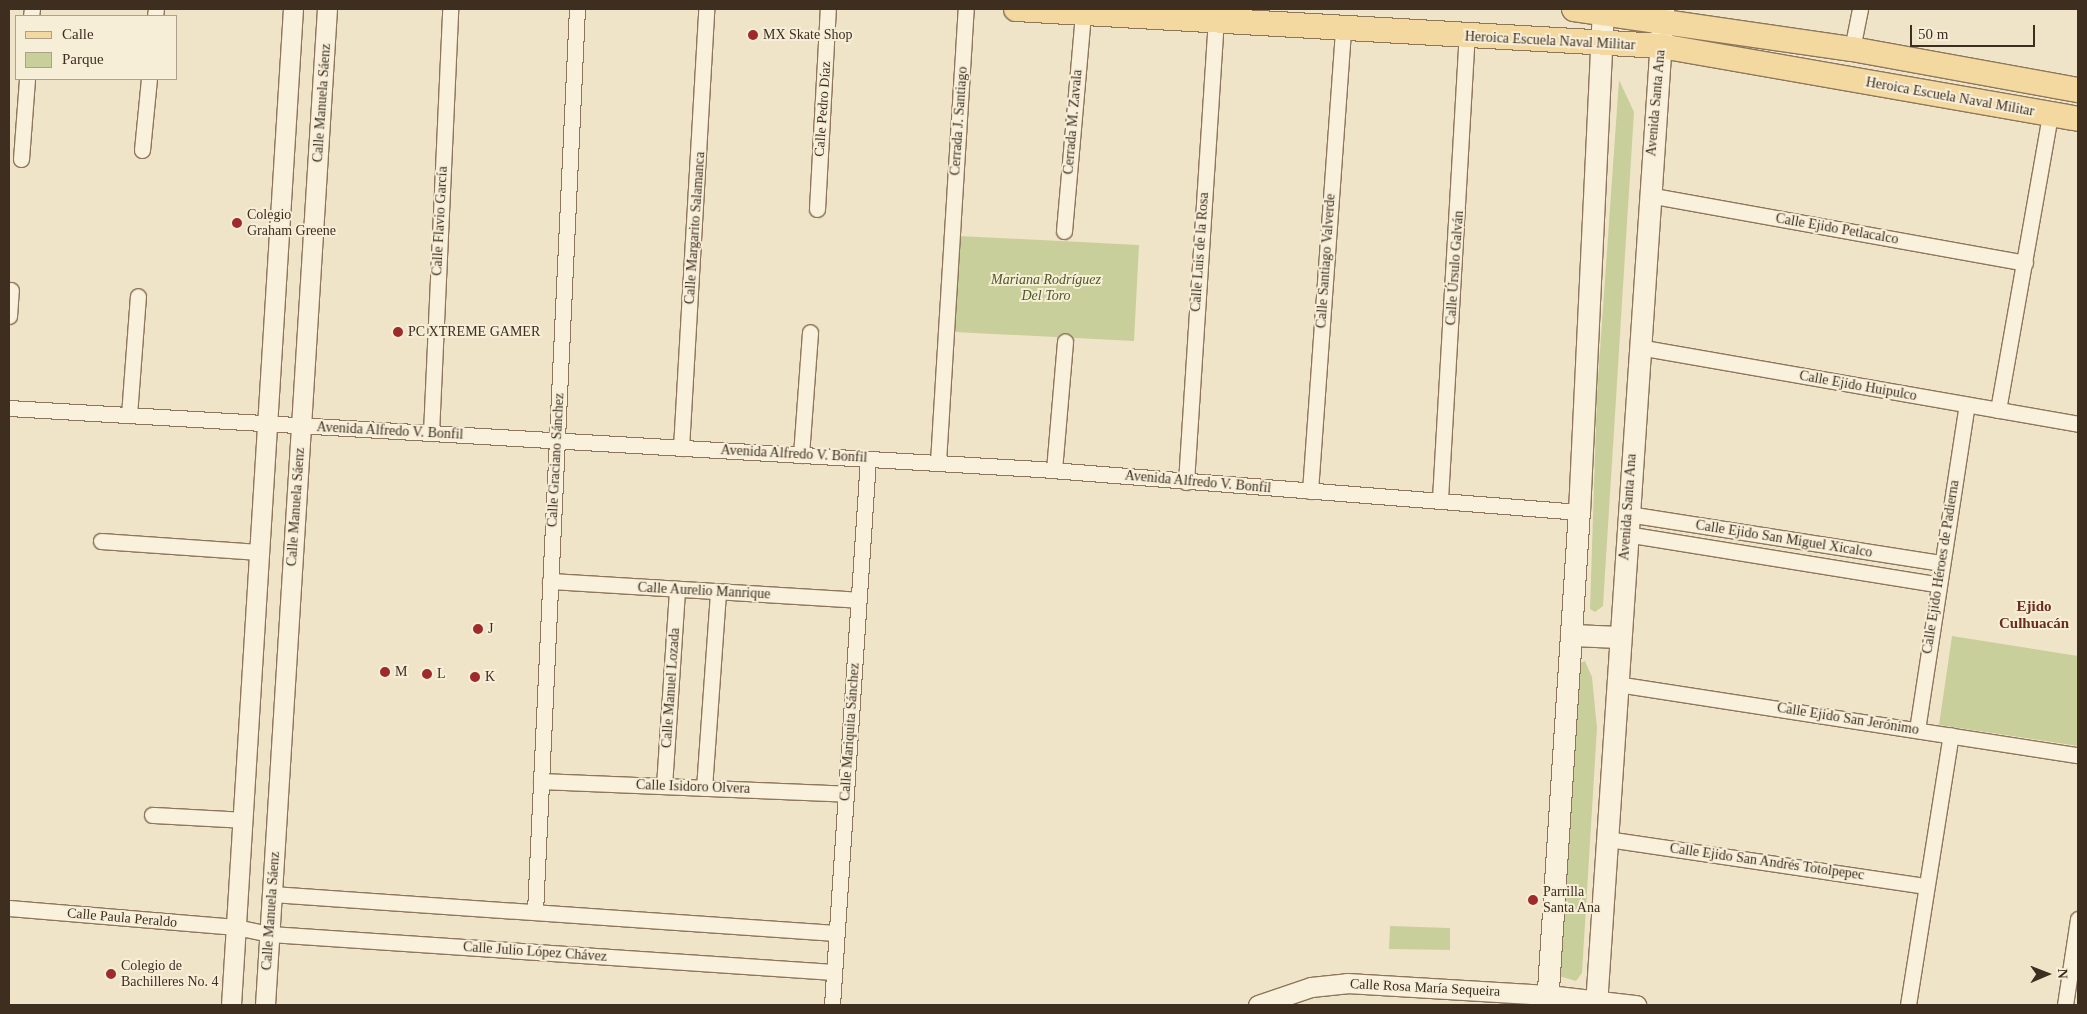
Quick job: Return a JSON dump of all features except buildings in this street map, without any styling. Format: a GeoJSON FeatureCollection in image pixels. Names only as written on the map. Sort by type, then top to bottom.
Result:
{"type":"FeatureCollection","features":[{"type":"Feature","properties":{"kind":"main road","name":"Heroica Escuela Naval Militar"},"geometry":{"type":"LineString","coordinates":[[1016,9],[1343,30],[1660,46],[2078,119]]}},
{"type":"Feature","properties":{"kind":"main road"},"geometry":{"type":"LineString","coordinates":[[1574,9],[1662,14],[2078,90]]}},
{"type":"Feature","properties":{"kind":"main road"},"geometry":{"type":"LineString","coordinates":[[1548,1000],[1579,512],[1603,10]]}},
{"type":"Feature","properties":{"kind":"main road","name":"Avenida Santa Ana"},"geometry":{"type":"LineString","coordinates":[[1596,1002],[1648,195],[1662,14]]}},
{"type":"Feature","properties":{"kind":"main road"},"geometry":{"type":"LineString","coordinates":[[1571,635],[1620,637]]}},
{"type":"Feature","properties":{"kind":"street"},"geometry":{"type":"LineString","coordinates":[[231,1005],[293,9]]}},
{"type":"Feature","properties":{"kind":"street","name":"Calle Manuela Sáenz"},"geometry":{"type":"LineString","coordinates":[[265,1005],[327,9]]}},
{"type":"Feature","properties":{"kind":"street","name":"Calle Flavio García"},"geometry":{"type":"LineString","coordinates":[[431,433],[450,9]]}},
{"type":"Feature","properties":{"kind":"street","name":"Calle Graciano Sánchez"},"geometry":{"type":"LineString","coordinates":[[535,912],[577,9]]}},
{"type":"Feature","properties":{"kind":"street","name":"Calle Margarito Salamanca"},"geometry":{"type":"LineString","coordinates":[[681,448],[706,9]]}},
{"type":"Feature","properties":{"kind":"street","name":"Calle Pedro Díaz"},"geometry":{"type":"LineString","coordinates":[[816,209],[828,9]]}},
{"type":"Feature","properties":{"kind":"street","name":"Cerrada J. Santiago"},"geometry":{"type":"LineString","coordinates":[[938,462],[966,9]]}},
{"type":"Feature","properties":{"kind":"street"},"geometry":{"type":"LineString","coordinates":[[1852,49],[1860,9]]}},
{"type":"Feature","properties":{"kind":"street","name":"Cerrada M. Zavala"},"geometry":{"type":"LineString","coordinates":[[1064,231],[1083,13]]}},
{"type":"Feature","properties":{"kind":"street","name":"Calle Luis de la Rosa"},"geometry":{"type":"LineString","coordinates":[[1186,482],[1216,22]]}},
{"type":"Feature","properties":{"kind":"street","name":"Calle Santiago Valverde"},"geometry":{"type":"LineString","coordinates":[[1310,491],[1343,30]]}},
{"type":"Feature","properties":{"kind":"street","name":"Calle Úrsulo Galván"},"geometry":{"type":"LineString","coordinates":[[1440,499],[1467,36]]}},
{"type":"Feature","properties":{"kind":"street"},"geometry":{"type":"LineString","coordinates":[[21,159],[27,80]]}},
{"type":"Feature","properties":{"kind":"street"},"geometry":{"type":"LineString","coordinates":[[142,150],[149,80]]}},
{"type":"Feature","properties":{"kind":"street"},"geometry":{"type":"LineString","coordinates":[[1998,410],[2050,114]]}},
{"type":"Feature","properties":{"kind":"street","name":"Calle Ejido Petlacalco"},"geometry":{"type":"LineString","coordinates":[[1648,195],[2025,263]]}},
{"type":"Feature","properties":{"kind":"street"},"geometry":{"type":"LineString","coordinates":[[9,316],[10,290]]}},
{"type":"Feature","properties":{"kind":"street"},"geometry":{"type":"LineString","coordinates":[[129,415],[138,296]]}},
{"type":"Feature","properties":{"kind":"street"},"geometry":{"type":"LineString","coordinates":[[801,455],[810,332]]}},
{"type":"Feature","properties":{"kind":"street"},"geometry":{"type":"LineString","coordinates":[[1054,470],[1065,341]]}},
{"type":"Feature","properties":{"kind":"street","name":"Calle Ejido Huipulco"},"geometry":{"type":"LineString","coordinates":[[1638,347],[2078,424]]}},
{"type":"Feature","properties":{"kind":"street","name":"Calle Ejido Héroes de Padierna"},"geometry":{"type":"LineString","coordinates":[[1917,730],[1936,584],[1967,405]]}},
{"type":"Feature","properties":{"kind":"street","name":"Avenida Alfredo V. Bonfil"},"geometry":{"type":"LineString","coordinates":[[9,408],[938,462],[1186,482],[1440,499],[1579,512]]}},
{"type":"Feature","properties":{"kind":"street","name":"Calle Mariquita Sánchez"},"geometry":{"type":"LineString","coordinates":[[832,1005],[868,459]]}},
{"type":"Feature","properties":{"kind":"street","name":"Calle Ejido San Miguel Xicalco"},"geometry":{"type":"LineString","coordinates":[[1627,524],[1940,563]]}},
{"type":"Feature","properties":{"kind":"street","name":"Calle Ejido San Miguel Xicalco"},"geometry":{"type":"LineString","coordinates":[[1627,524],[1936,584]]}},
{"type":"Feature","properties":{"kind":"street"},"geometry":{"type":"LineString","coordinates":[[101,541],[259,552]]}},
{"type":"Feature","properties":{"kind":"street","name":"Calle Aurelio Manrique"},"geometry":{"type":"LineString","coordinates":[[550,582],[858,600]]}},
{"type":"Feature","properties":{"kind":"street","name":"Calle Manuel Lozada"},"geometry":{"type":"LineString","coordinates":[[664,786],[677,590]]}},
{"type":"Feature","properties":{"kind":"street"},"geometry":{"type":"LineString","coordinates":[[704,788],[718,592]]}},
{"type":"Feature","properties":{"kind":"street","name":"Calle Ejido San Jerónimo"},"geometry":{"type":"LineString","coordinates":[[1617,684],[2078,755]]}},
{"type":"Feature","properties":{"kind":"street"},"geometry":{"type":"LineString","coordinates":[[1908,1005],[1950,735]]}},
{"type":"Feature","properties":{"kind":"street","name":"Calle Isidoro Olvera"},"geometry":{"type":"LineString","coordinates":[[541,781],[846,794]]}},
{"type":"Feature","properties":{"kind":"street"},"geometry":{"type":"LineString","coordinates":[[152,815],[243,820]]}},
{"type":"Feature","properties":{"kind":"street","name":"Calle Ejido San Andrés Totolpepec"},"geometry":{"type":"LineString","coordinates":[[1607,839],[1926,886]]}},
{"type":"Feature","properties":{"kind":"street"},"geometry":{"type":"LineString","coordinates":[[272,894],[836,933]]}},
{"type":"Feature","properties":{"kind":"street","name":"Calle Paula Peraldo"},"geometry":{"type":"LineString","coordinates":[[9,908],[236,927]]}},
{"type":"Feature","properties":{"kind":"street"},"geometry":{"type":"LineString","coordinates":[[2065,1005],[2078,919]]}},
{"type":"Feature","properties":{"kind":"street","name":"Calle Julio López Chávez"},"geometry":{"type":"LineString","coordinates":[[236,927],[270,934],[834,972]]}},
{"type":"Feature","properties":{"kind":"street","name":"Calle Rosa María Sequeira"},"geometry":{"type":"LineString","coordinates":[[1258,1005],[1311,986],[1347,983],[1548,1000],[1636,1005]]}},
{"type":"Feature","properties":{"kind":"green space"},"geometry":{"type":"Polygon","coordinates":[[[1619,80],[1634,112],[1603,606],[1595,612],[1590,609],[1597,393],[1619,80]]]}},
{"type":"Feature","properties":{"kind":"green space","name":"Mariana Rodríguez Del Toro"},"geometry":{"type":"Polygon","coordinates":[[[959,236],[1139,245],[1134,341],[954,332],[959,236]]]}},
{"type":"Feature","properties":{"kind":"green space"},"geometry":{"type":"Polygon","coordinates":[[[1952,636],[2078,656],[2078,746],[1939,725],[1952,636]]]}},
{"type":"Feature","properties":{"kind":"green space"},"geometry":{"type":"Polygon","coordinates":[[[1585,661],[1592,677],[1597,728],[1582,973],[1576,981],[1559,976],[1580,663],[1585,661]]]}},
{"type":"Feature","properties":{"kind":"green space"},"geometry":{"type":"Polygon","coordinates":[[[1390,926],[1450,928],[1450,950],[1389,949],[1390,926]]]}},
{"type":"Feature","properties":{"kind":"place","name":"MX Skate Shop"},"geometry":{"type":"Point","coordinates":[753,35]}},
{"type":"Feature","properties":{"kind":"place","name":"Colegio Graham Greene"},"geometry":{"type":"Point","coordinates":[237,223]}},
{"type":"Feature","properties":{"kind":"place","name":"PC XTREME GAMER"},"geometry":{"type":"Point","coordinates":[398,332]}},
{"type":"Feature","properties":{"kind":"place","name":"J"},"geometry":{"type":"Point","coordinates":[478,629]}},
{"type":"Feature","properties":{"kind":"place","name":"M"},"geometry":{"type":"Point","coordinates":[385,672]}},
{"type":"Feature","properties":{"kind":"place","name":"L"},"geometry":{"type":"Point","coordinates":[427,674]}},
{"type":"Feature","properties":{"kind":"place","name":"K"},"geometry":{"type":"Point","coordinates":[475,677]}},
{"type":"Feature","properties":{"kind":"place","name":"Parrilla Santa Ana"},"geometry":{"type":"Point","coordinates":[1533,900]}},
{"type":"Feature","properties":{"kind":"place","name":"Colegio de Bachilleres No. 4"},"geometry":{"type":"Point","coordinates":[111,974]}},
{"type":"Feature","properties":{"kind":"district","name":"Ejido Culhuacán"},"geometry":{"type":"Point","coordinates":[2034,614]}}]}
